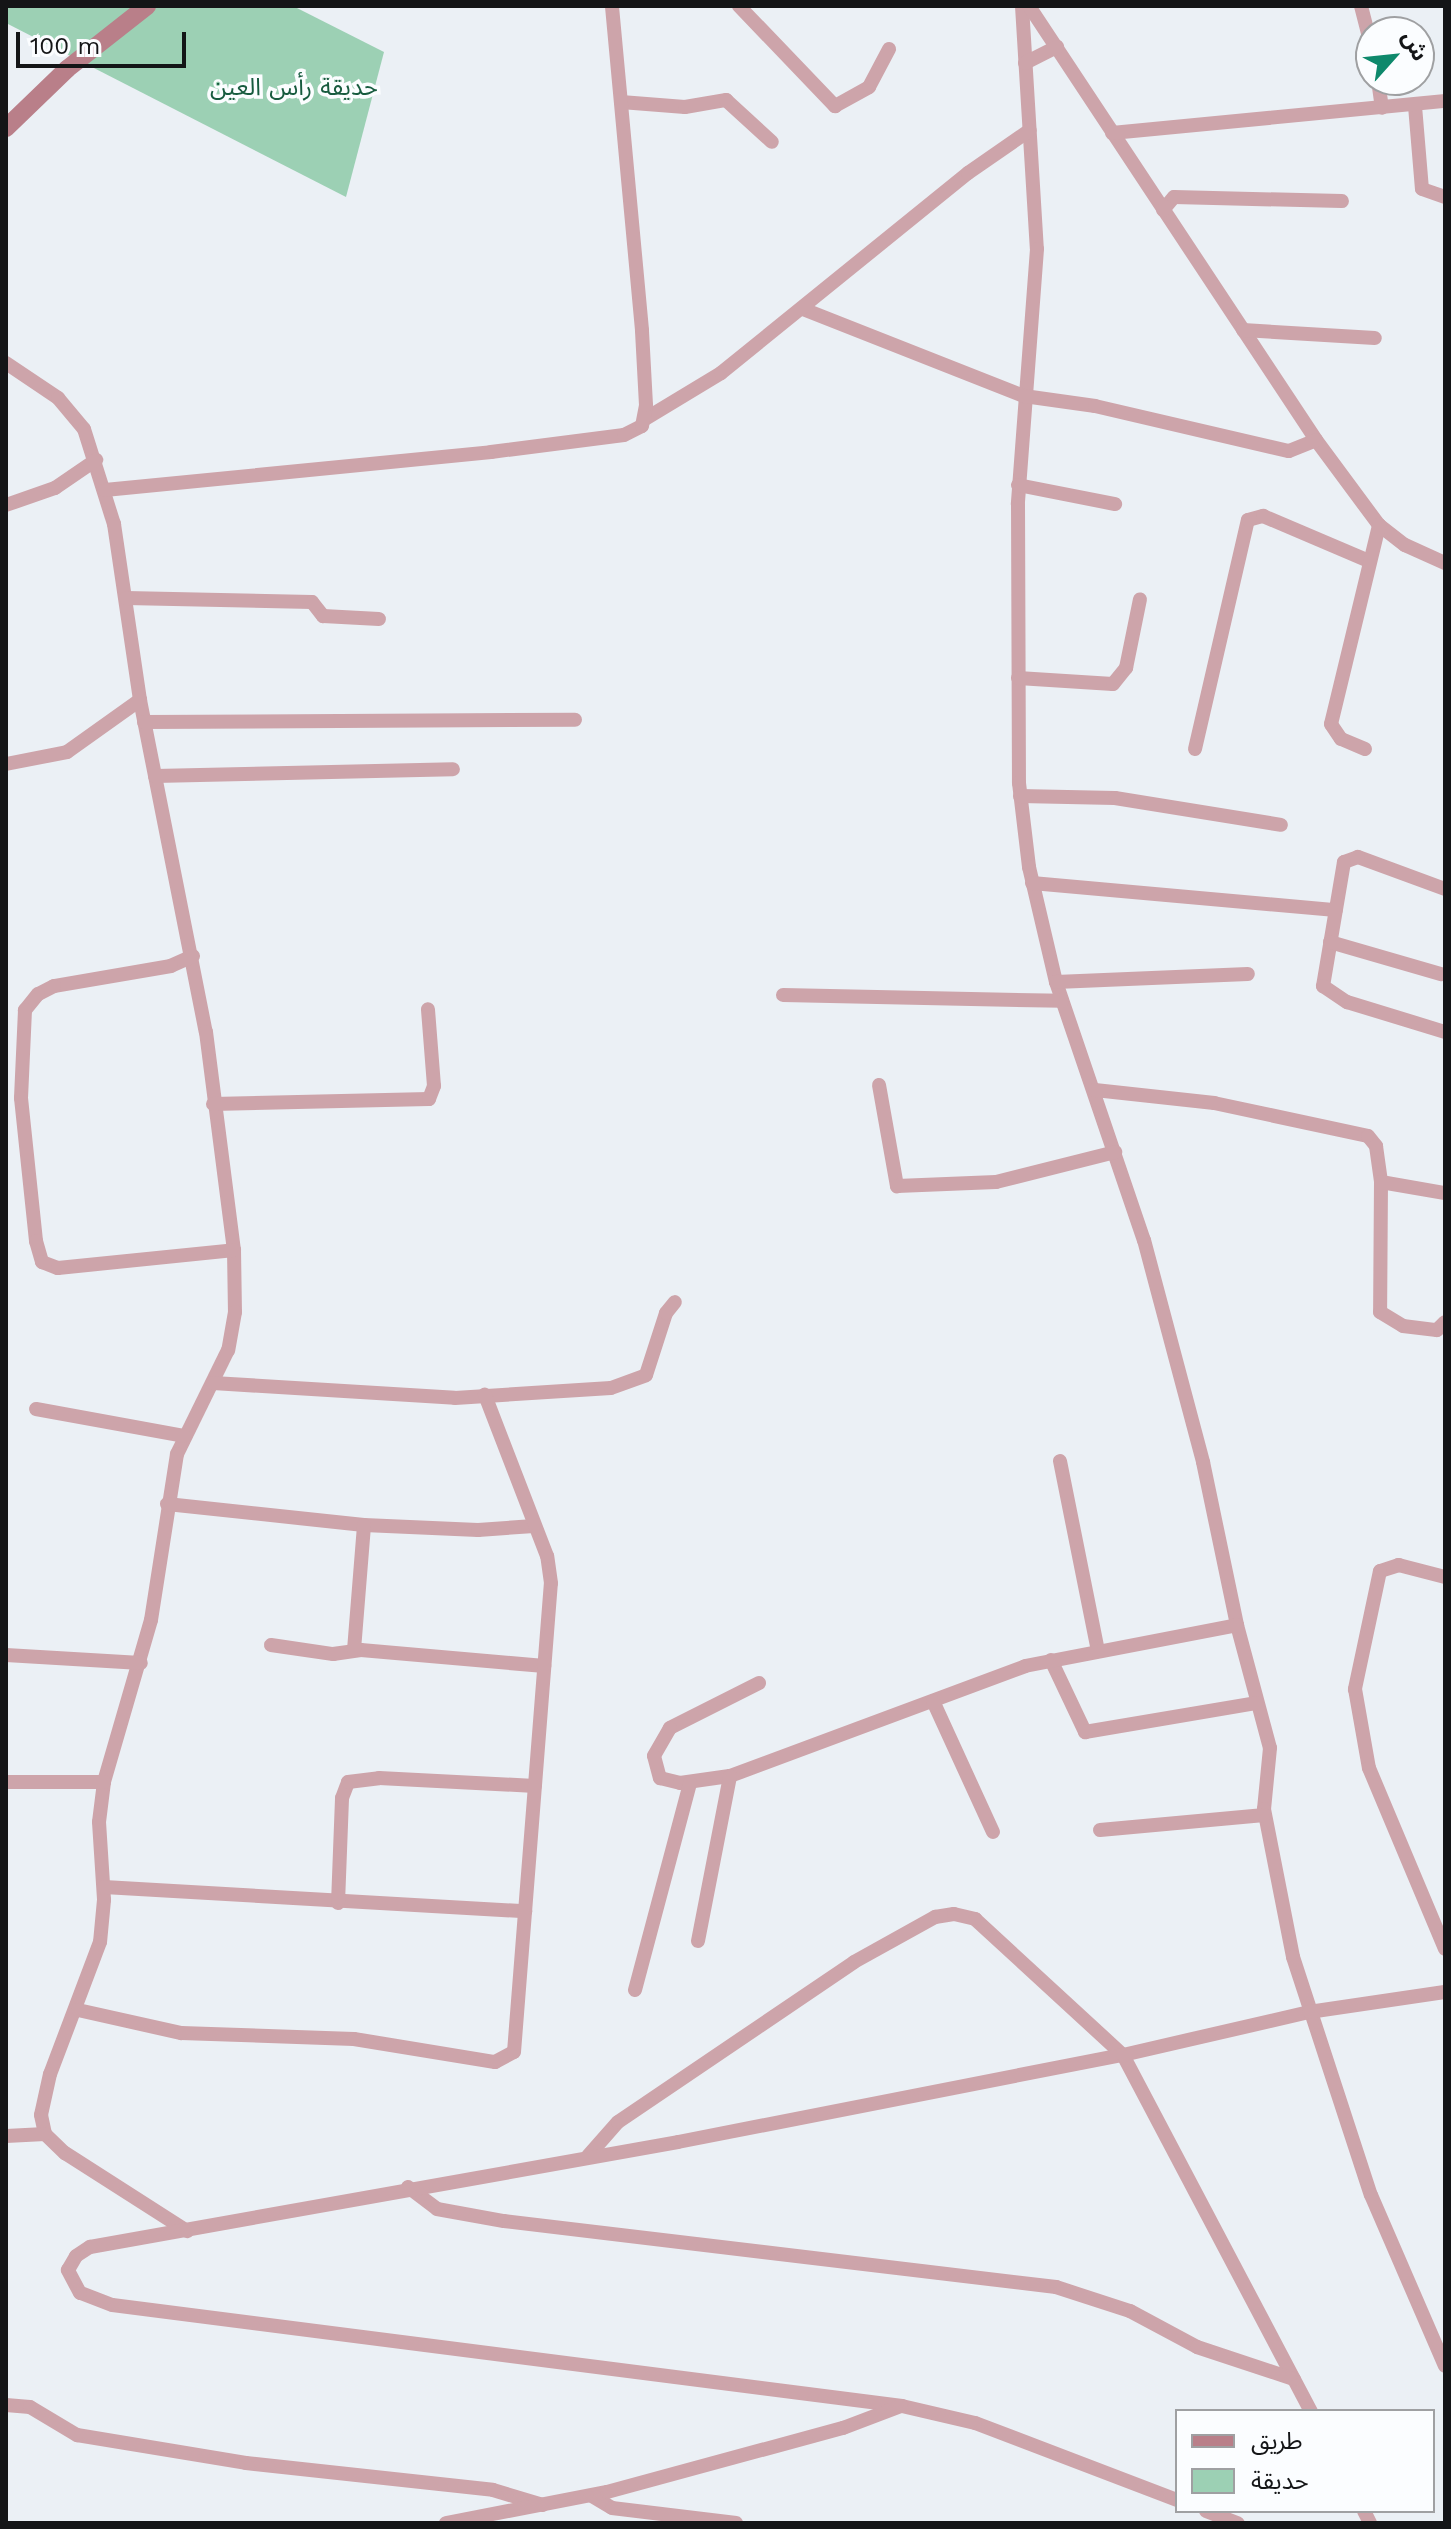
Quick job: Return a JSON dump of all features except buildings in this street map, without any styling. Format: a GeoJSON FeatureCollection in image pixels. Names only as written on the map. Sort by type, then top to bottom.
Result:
{"type":"FeatureCollection","features":[{"type":"Feature","properties":{"kind":"street"},"geometry":{"type":"LineString","coordinates":[[6,128],[67,69],[147,6]]}},
{"type":"Feature","properties":{"kind":"street"},"geometry":{"type":"LineString","coordinates":[[105,490],[505,450],[624,435],[642,426],[645,419],[612,6]]}},
{"type":"Feature","properties":{"kind":"street"},"geometry":{"type":"LineString","coordinates":[[739,6],[835,106],[869,87],[889,49]]}},
{"type":"Feature","properties":{"kind":"street"},"geometry":{"type":"LineString","coordinates":[[1022,6],[1037,249],[1035,325],[1024,396],[1018,485],[1020,796],[1032,883],[1056,982],[1095,1090],[1176,1353],[1237,1625],[1270,1748],[1264,1815],[1283,1916],[1309,2012],[1371,2195],[1445,2366]]}},
{"type":"Feature","properties":{"kind":"street"},"geometry":{"type":"LineString","coordinates":[[1029,6],[1316,440],[1379,525],[1405,545],[1445,563]]}},
{"type":"Feature","properties":{"kind":"street"},"geometry":{"type":"LineString","coordinates":[[1025,63],[1057,47]]}},
{"type":"Feature","properties":{"kind":"street"},"geometry":{"type":"LineString","coordinates":[[1380,96],[1382,108]]}},
{"type":"Feature","properties":{"kind":"street"},"geometry":{"type":"LineString","coordinates":[[621,102],[685,107],[726,100],[772,142]]}},
{"type":"Feature","properties":{"kind":"street"},"geometry":{"type":"LineString","coordinates":[[1112,133],[1445,101]]}},
{"type":"Feature","properties":{"kind":"street"},"geometry":{"type":"LineString","coordinates":[[1415,106],[1422,189],[1445,197]]}},
{"type":"Feature","properties":{"kind":"street"},"geometry":{"type":"LineString","coordinates":[[645,419],[721,373],[968,173],[1030,130]]}},
{"type":"Feature","properties":{"kind":"street"},"geometry":{"type":"LineString","coordinates":[[1163,210],[1174,197],[1342,201]]}},
{"type":"Feature","properties":{"kind":"street"},"geometry":{"type":"LineString","coordinates":[[803,309],[1024,396],[1095,406],[1289,451],[1316,440]]}},
{"type":"Feature","properties":{"kind":"street"},"geometry":{"type":"LineString","coordinates":[[1243,330],[1375,338]]}},
{"type":"Feature","properties":{"kind":"street"},"geometry":{"type":"LineString","coordinates":[[6,363],[73,412],[96,460],[105,490],[126,598],[144,722],[193,956],[234,1250],[232,1337],[213,1383],[184,1436],[167,1504],[141,1663],[104,1782],[99,1822],[104,1887],[100,1942],[78,2010],[50,2074],[41,2115],[45,2134],[91,2172],[187,2231]]}},
{"type":"Feature","properties":{"kind":"street"},"geometry":{"type":"LineString","coordinates":[[6,505],[55,488],[96,460]]}},
{"type":"Feature","properties":{"kind":"street"},"geometry":{"type":"LineString","coordinates":[[1018,485],[1115,504]]}},
{"type":"Feature","properties":{"kind":"street"},"geometry":{"type":"LineString","coordinates":[[1195,749],[1248,520],[1263,516],[1369,561]]}},
{"type":"Feature","properties":{"kind":"street"},"geometry":{"type":"LineString","coordinates":[[1365,749],[1341,739],[1331,724],[1379,525]]}},
{"type":"Feature","properties":{"kind":"street"},"geometry":{"type":"LineString","coordinates":[[126,598],[312,602],[323,616],[379,619]]}},
{"type":"Feature","properties":{"kind":"street"},"geometry":{"type":"LineString","coordinates":[[1018,678],[1113,684],[1126,668],[1140,599]]}},
{"type":"Feature","properties":{"kind":"street"},"geometry":{"type":"LineString","coordinates":[[6,764],[67,752],[140,700]]}},
{"type":"Feature","properties":{"kind":"street"},"geometry":{"type":"LineString","coordinates":[[144,722],[575,720]]}},
{"type":"Feature","properties":{"kind":"street"},"geometry":{"type":"LineString","coordinates":[[155,776],[453,769]]}},
{"type":"Feature","properties":{"kind":"street"},"geometry":{"type":"LineString","coordinates":[[1020,796],[1115,798],[1281,825]]}},
{"type":"Feature","properties":{"kind":"street"},"geometry":{"type":"LineString","coordinates":[[1445,889],[1351,858],[1344,862],[1323,978],[1327,992],[1445,1032]]}},
{"type":"Feature","properties":{"kind":"street"},"geometry":{"type":"LineString","coordinates":[[1032,883],[1336,910]]}},
{"type":"Feature","properties":{"kind":"street"},"geometry":{"type":"LineString","coordinates":[[1330,942],[1441,974]]}},
{"type":"Feature","properties":{"kind":"street"},"geometry":{"type":"LineString","coordinates":[[193,956],[171,966],[54,986],[38,994],[25,1010],[21,1098],[36,1241],[42,1262],[58,1268],[234,1250]]}},
{"type":"Feature","properties":{"kind":"street"},"geometry":{"type":"LineString","coordinates":[[1056,982],[1248,974]]}},
{"type":"Feature","properties":{"kind":"street"},"geometry":{"type":"LineString","coordinates":[[783,995],[1062,1001]]}},
{"type":"Feature","properties":{"kind":"street"},"geometry":{"type":"LineString","coordinates":[[213,1104],[429,1099],[434,1086],[428,1009]]}},
{"type":"Feature","properties":{"kind":"street"},"geometry":{"type":"LineString","coordinates":[[879,1085],[897,1186],[996,1182],[1115,1152]]}},
{"type":"Feature","properties":{"kind":"street"},"geometry":{"type":"LineString","coordinates":[[1095,1090],[1214,1103],[1368,1136],[1376,1146],[1381,1182],[1380,1312],[1403,1326],[1434,1331],[1445,1322]]}},
{"type":"Feature","properties":{"kind":"street"},"geometry":{"type":"LineString","coordinates":[[1381,1182],[1445,1193]]}},
{"type":"Feature","properties":{"kind":"street"},"geometry":{"type":"LineString","coordinates":[[213,1383],[455,1398],[597,1389],[640,1379],[653,1362],[660,1326],[675,1302]]}},
{"type":"Feature","properties":{"kind":"street"},"geometry":{"type":"LineString","coordinates":[[78,2010],[181,2033],[322,2037],[504,2061],[517,2043],[551,1573],[485,1395]]}},
{"type":"Feature","properties":{"kind":"street"},"geometry":{"type":"LineString","coordinates":[[36,1409],[184,1436]]}},
{"type":"Feature","properties":{"kind":"street"},"geometry":{"type":"LineString","coordinates":[[1060,1461],[1098,1651]]}},
{"type":"Feature","properties":{"kind":"street"},"geometry":{"type":"LineString","coordinates":[[167,1504],[364,1525],[478,1530],[534,1526]]}},
{"type":"Feature","properties":{"kind":"street"},"geometry":{"type":"LineString","coordinates":[[354,1650],[364,1525]]}},
{"type":"Feature","properties":{"kind":"street"},"geometry":{"type":"LineString","coordinates":[[1445,1577],[1399,1565],[1380,1571],[1355,1689],[1369,1768],[1445,1949]]}},
{"type":"Feature","properties":{"kind":"street"},"geometry":{"type":"LineString","coordinates":[[759,1683],[687,1716],[666,1733],[654,1756],[655,1774],[665,1781],[690,1783],[730,1776],[1051,1660],[1237,1625]]}},
{"type":"Feature","properties":{"kind":"street"},"geometry":{"type":"LineString","coordinates":[[271,1645],[333,1654],[354,1650],[544,1666]]}},
{"type":"Feature","properties":{"kind":"street"},"geometry":{"type":"LineString","coordinates":[[6,1655],[141,1663]]}},
{"type":"Feature","properties":{"kind":"street"},"geometry":{"type":"LineString","coordinates":[[1051,1660],[1085,1732],[1256,1703]]}},
{"type":"Feature","properties":{"kind":"street"},"geometry":{"type":"LineString","coordinates":[[933,1701],[993,1832]]}},
{"type":"Feature","properties":{"kind":"street"},"geometry":{"type":"LineString","coordinates":[[698,1941],[730,1776]]}},
{"type":"Feature","properties":{"kind":"street"},"geometry":{"type":"LineString","coordinates":[[338,1903],[342,1798],[348,1782],[379,1778],[535,1786]]}},
{"type":"Feature","properties":{"kind":"street"},"geometry":{"type":"LineString","coordinates":[[6,1782],[104,1782]]}},
{"type":"Feature","properties":{"kind":"street"},"geometry":{"type":"LineString","coordinates":[[635,1990],[690,1783]]}},
{"type":"Feature","properties":{"kind":"street"},"geometry":{"type":"LineString","coordinates":[[1100,1830],[1264,1815]]}},
{"type":"Feature","properties":{"kind":"street"},"geometry":{"type":"LineString","coordinates":[[104,1887],[338,1903],[525,1911]]}},
{"type":"Feature","properties":{"kind":"street"},"geometry":{"type":"LineString","coordinates":[[588,2156],[637,2108],[854,1962],[947,1914],[984,1923],[1123,2055],[1310,2409]]}},
{"type":"Feature","properties":{"kind":"street"},"geometry":{"type":"LineString","coordinates":[[1175,2499],[975,2423],[902,2406],[112,2305],[80,2293],[69,2279],[71,2262],[90,2247],[1123,2055],[1309,2012],[1445,1992]]}},
{"type":"Feature","properties":{"kind":"street"},"geometry":{"type":"LineString","coordinates":[[6,2136],[45,2134]]}},
{"type":"Feature","properties":{"kind":"street"},"geometry":{"type":"LineString","coordinates":[[408,2187],[437,2209],[504,2221],[1056,2287],[1130,2311],[1197,2347],[1294,2379]]}},
{"type":"Feature","properties":{"kind":"street"},"geometry":{"type":"LineString","coordinates":[[6,2405],[30,2407],[77,2435],[246,2463],[493,2490],[543,2505]]}},
{"type":"Feature","properties":{"kind":"street"},"geometry":{"type":"LineString","coordinates":[[446,2523],[513,2519],[543,2505],[592,2496],[843,2428],[902,2406]]}},
{"type":"Feature","properties":{"kind":"street"},"geometry":{"type":"LineString","coordinates":[[592,2496],[612,2508],[736,2523]]}},
{"type":"Feature","properties":{"kind":"street"},"geometry":{"type":"LineString","coordinates":[[1211,2513],[1238,2523]]}},
{"type":"Feature","properties":{"kind":"green space","name":"حديقة رأس العين"},"geometry":{"type":"Polygon","coordinates":[[[6,6],[293,6],[384,52],[346,197],[6,23],[6,6]]]}}]}
